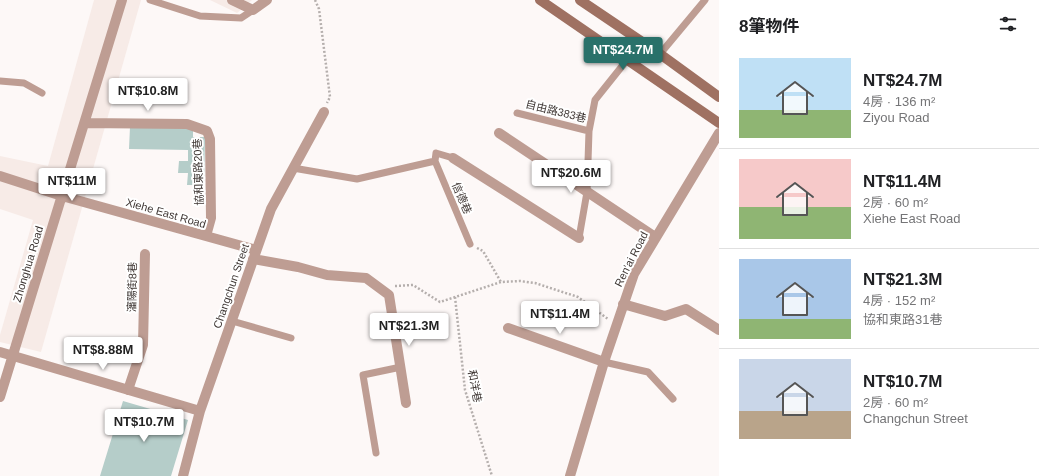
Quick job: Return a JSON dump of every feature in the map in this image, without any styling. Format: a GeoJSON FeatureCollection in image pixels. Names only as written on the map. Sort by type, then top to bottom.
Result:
{"type":"FeatureCollection","features":[{"type":"Feature","properties":{"kind":"street","name":"Zhonghua Road"},"geometry":{"type":"LineString","coordinates":[[0,396],[122,0]]}},
{"type":"Feature","properties":{"kind":"street"},"geometry":{"type":"LineString","coordinates":[[232,0],[253,10],[266,0]]}},
{"type":"Feature","properties":{"kind":"street"},"geometry":{"type":"LineString","coordinates":[[540,0],[719,123]]}},
{"type":"Feature","properties":{"kind":"street"},"geometry":{"type":"LineString","coordinates":[[580,0],[660,54],[719,97]]}},
{"type":"Feature","properties":{"kind":"street","name":"Changchun Street"},"geometry":{"type":"LineString","coordinates":[[183,476],[200,411],[271,209],[324,112]]}},
{"type":"Feature","properties":{"kind":"street","name":"協和東路20巷"},"geometry":{"type":"LineString","coordinates":[[84,123],[187,124],[207,131],[210,139],[211,218],[206,236]]}},
{"type":"Feature","properties":{"kind":"street"},"geometry":{"type":"LineString","coordinates":[[499,133],[655,237]]}},
{"type":"Feature","properties":{"kind":"street","name":"Ren'ai Road"},"geometry":{"type":"LineString","coordinates":[[570,476],[604,362],[634,274],[719,133]]}},
{"type":"Feature","properties":{"kind":"street"},"geometry":{"type":"LineString","coordinates":[[454,158],[579,238]]}},
{"type":"Feature","properties":{"kind":"street","name":"Xiehe East Road"},"geometry":{"type":"LineString","coordinates":[[0,176],[62,196],[206,236],[255,255],[298,267],[327,275],[366,278],[389,295]]}},
{"type":"Feature","properties":{"kind":"street","name":"瀋陽街8巷"},"geometry":{"type":"LineString","coordinates":[[128,390],[143,345],[145,254]]}},
{"type":"Feature","properties":{"kind":"street"},"geometry":{"type":"LineString","coordinates":[[389,295],[406,403]]}},
{"type":"Feature","properties":{"kind":"street"},"geometry":{"type":"LineString","coordinates":[[623,304],[665,316],[686,309],[719,330]]}},
{"type":"Feature","properties":{"kind":"street"},"geometry":{"type":"LineString","coordinates":[[508,328],[604,362]]}},
{"type":"Feature","properties":{"kind":"street"},"geometry":{"type":"LineString","coordinates":[[0,352],[200,411]]}},
{"type":"Feature","properties":{"kind":"lane"},"geometry":{"type":"LineString","coordinates":[[150,0],[200,16],[241,18],[253,10]]}},
{"type":"Feature","properties":{"kind":"lane"},"geometry":{"type":"LineString","coordinates":[[660,54],[705,0]]}},
{"type":"Feature","properties":{"kind":"lane","name":"自由路383巷"},"geometry":{"type":"LineString","coordinates":[[579,238],[587,192],[589,131],[595,100],[627,60]]}},
{"type":"Feature","properties":{"kind":"lane"},"geometry":{"type":"LineString","coordinates":[[0,81],[24,83],[42,93]]}},
{"type":"Feature","properties":{"kind":"lane","name":"自由路383巷"},"geometry":{"type":"LineString","coordinates":[[517,112],[589,131]]}},
{"type":"Feature","properties":{"kind":"lane"},"geometry":{"type":"LineString","coordinates":[[293,168],[356,179],[434,161],[436,153],[454,158]]}},
{"type":"Feature","properties":{"kind":"lane","name":"信德巷"},"geometry":{"type":"LineString","coordinates":[[434,161],[470,244]]}},
{"type":"Feature","properties":{"kind":"lane"},"geometry":{"type":"LineString","coordinates":[[232,321],[292,338]]}},
{"type":"Feature","properties":{"kind":"lane"},"geometry":{"type":"LineString","coordinates":[[604,362],[648,372],[672,399]]}},
{"type":"Feature","properties":{"kind":"lane"},"geometry":{"type":"LineString","coordinates":[[376,454],[362,375],[401,367]]}},
{"type":"Feature","properties":{"kind":"path"},"geometry":{"type":"LineString","coordinates":[[315,0],[319,8],[330,97],[324,112]]}},
{"type":"Feature","properties":{"kind":"path"},"geometry":{"type":"LineString","coordinates":[[470,244],[482,252],[501,282]]}},
{"type":"Feature","properties":{"kind":"path"},"geometry":{"type":"LineString","coordinates":[[389,295],[396,285],[413,285],[440,302],[501,282],[520,281],[535,283],[578,297],[616,325]]}},
{"type":"Feature","properties":{"kind":"path","name":"和洋巷"},"geometry":{"type":"LineString","coordinates":[[455,297],[465,390],[492,476]]}},
{"type":"Feature","properties":{"kind":"shaded area"},"geometry":{"type":"Polygon","coordinates":[[[94,0],[141,0],[41,352],[0,342],[0,335],[33,220],[0,209],[0,156],[48,166],[94,0]]]}},
{"type":"Feature","properties":{"kind":"shaded area"},"geometry":{"type":"Polygon","coordinates":[[[210,0],[252,0],[237,13],[210,0]]]}},
{"type":"Feature","properties":{"kind":"building"},"geometry":{"type":"Polygon","coordinates":[[[130,127],[193,128],[193,137],[205,137],[204,185],[187,185],[188,173],[178,173],[179,161],[188,161],[188,150],[129,149],[130,127]]]}},
{"type":"Feature","properties":{"kind":"building"},"geometry":{"type":"Polygon","coordinates":[[[123,401],[188,420],[171,476],[100,476],[123,401]]]}}]}
